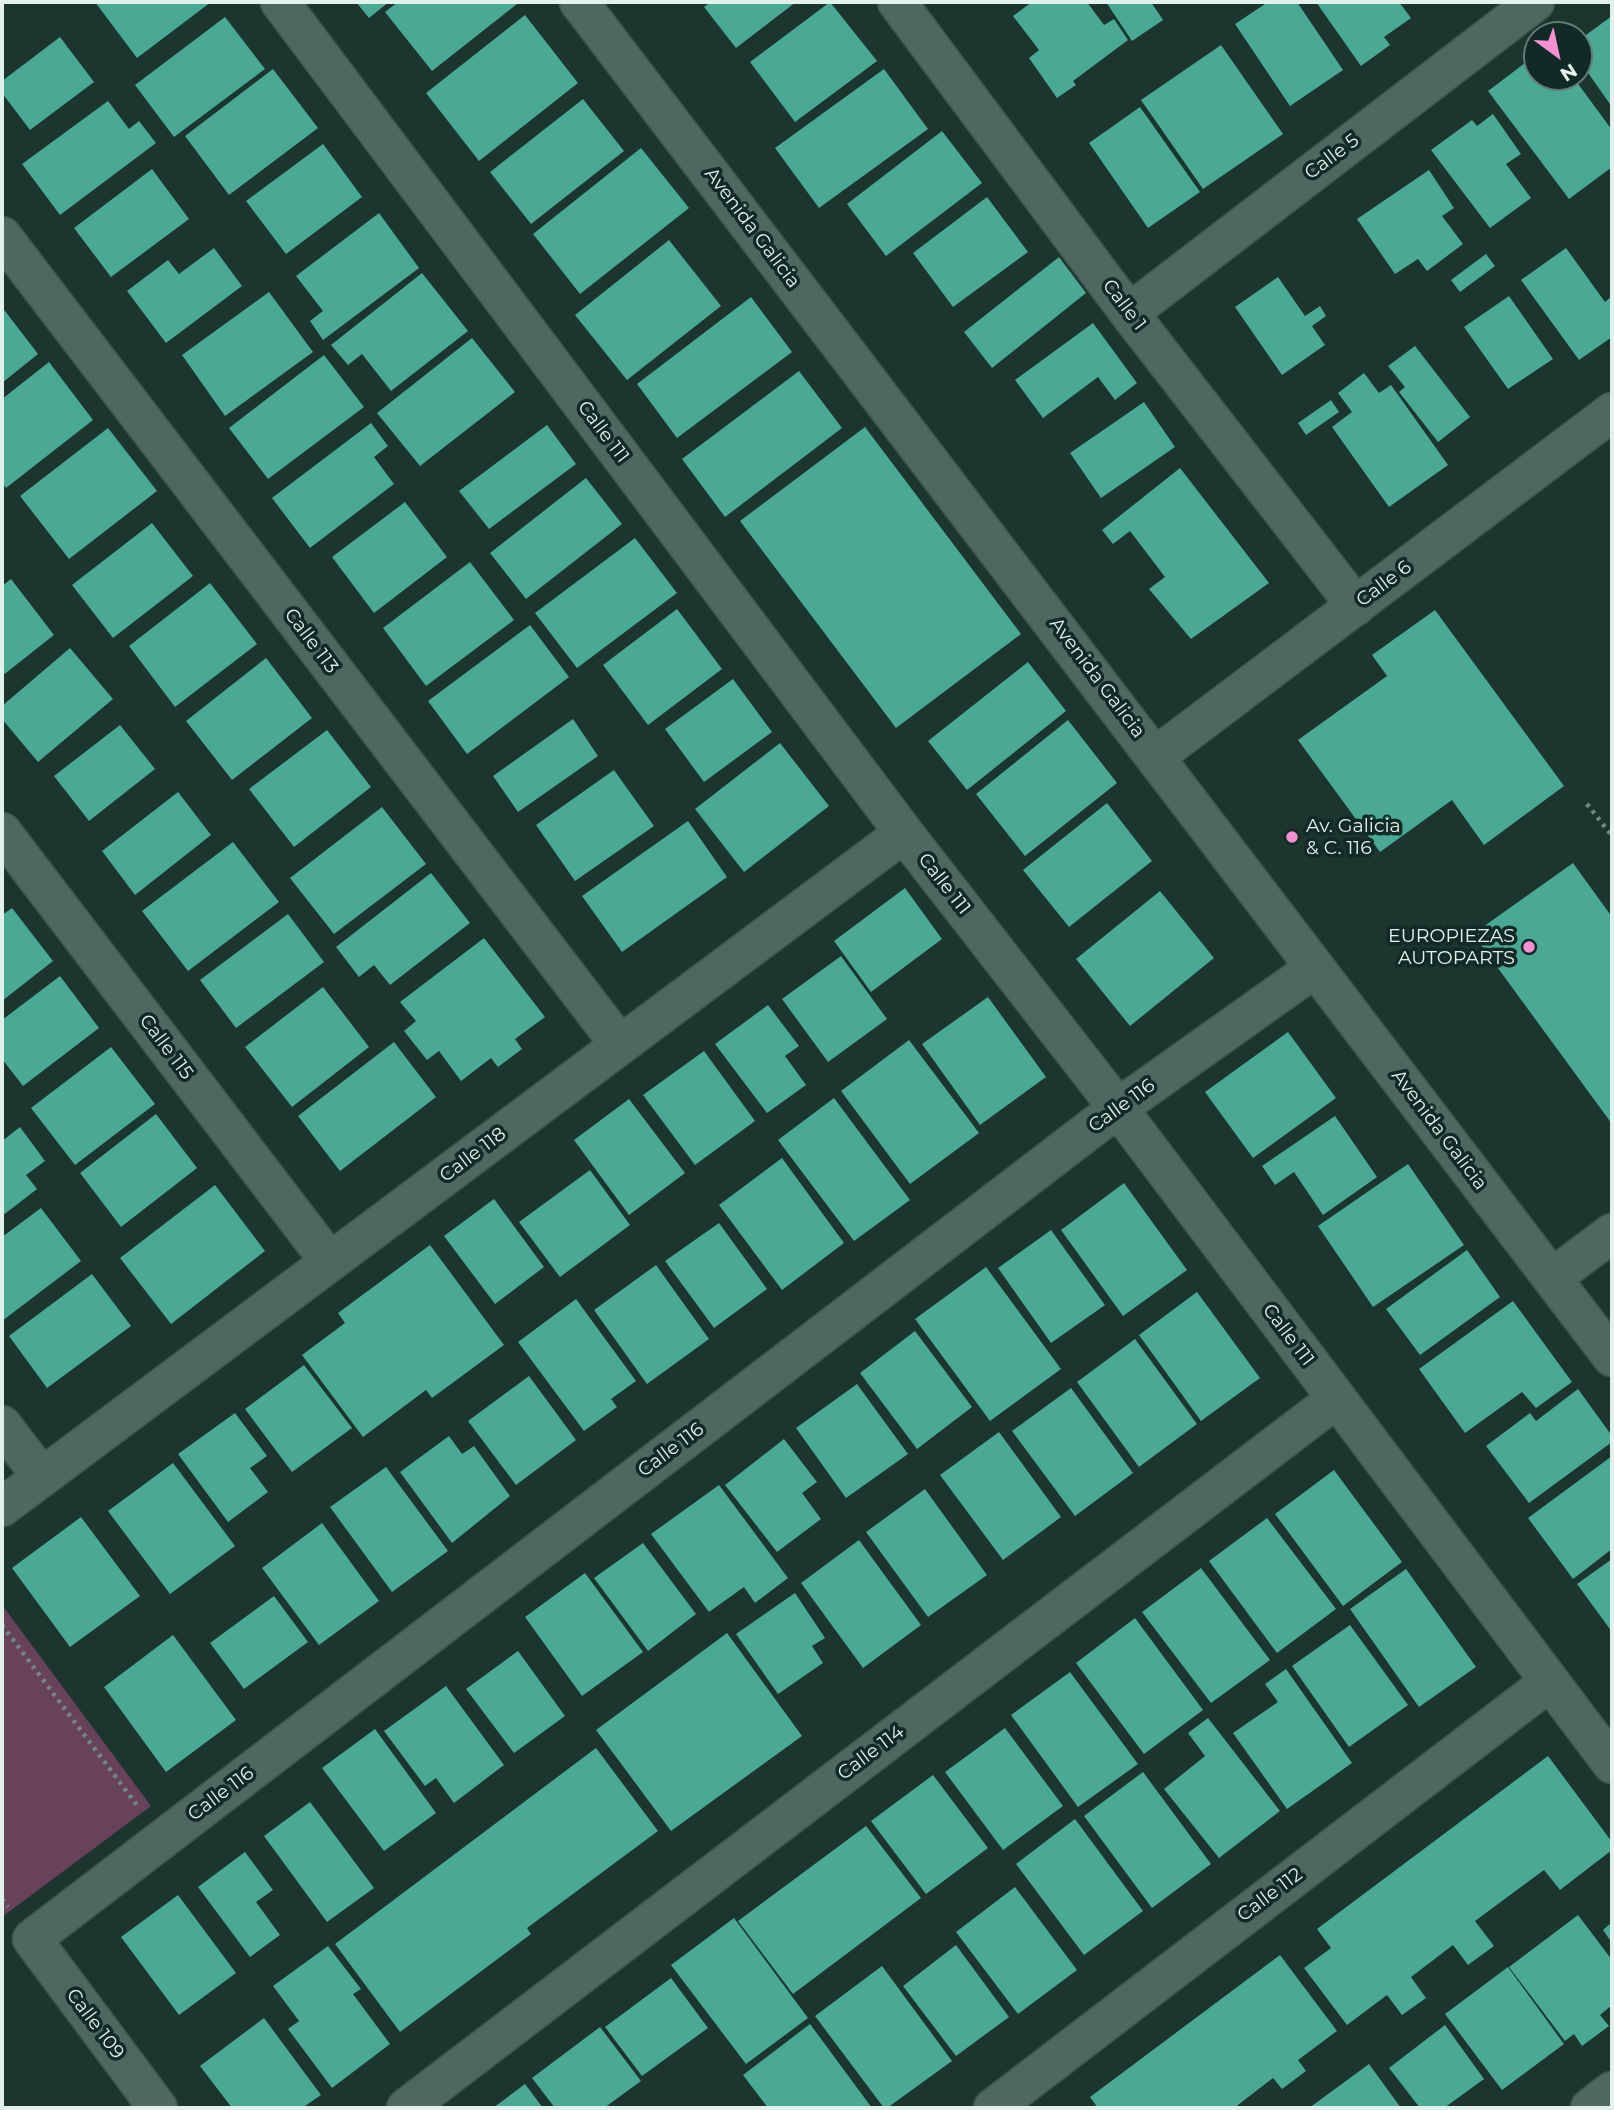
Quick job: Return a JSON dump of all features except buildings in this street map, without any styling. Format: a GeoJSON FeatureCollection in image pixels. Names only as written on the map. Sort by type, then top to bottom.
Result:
{"type":"FeatureCollection","features":[{"type":"Feature","properties":{"kind":"street","name":"Calle 111"},"geometry":{"type":"LineString","coordinates":[[280,2],[904,832],[1118,1108],[1548,1683],[1612,1764]]}},
{"type":"Feature","properties":{"kind":"street","name":"Avenida Galicia"},"geometry":{"type":"LineString","coordinates":[[579,2],[1612,1357]]}},
{"type":"Feature","properties":{"kind":"street","name":"Calle 5"},"geometry":{"type":"LineString","coordinates":[[1129,313],[1535,2]]}},
{"type":"Feature","properties":{"kind":"street","name":"Calle 1"},"geometry":{"type":"LineString","coordinates":[[913,7],[1129,313],[1356,606]]}},
{"type":"Feature","properties":{"kind":"street","name":"Calle 113"},"geometry":{"type":"LineString","coordinates":[[2,236],[620,1045]]}},
{"type":"Feature","properties":{"kind":"street","name":"Calle 6"},"geometry":{"type":"LineString","coordinates":[[1156,756],[1612,412]]}},
{"type":"Feature","properties":{"kind":"street","name":"Calle 115"},"geometry":{"type":"LineString","coordinates":[[2,832],[330,1262]]}},
{"type":"Feature","properties":{"kind":"street","name":"Calle 118"},"geometry":{"type":"LineString","coordinates":[[2,1507],[904,832]]}},
{"type":"Feature","properties":{"kind":"street","name":"Calle 116"},"geometry":{"type":"LineString","coordinates":[[32,1938],[1118,1108],[1315,968]]}},
{"type":"Feature","properties":{"kind":"street"},"geometry":{"type":"LineString","coordinates":[[1552,1278],[1612,1234]]}},
{"type":"Feature","properties":{"kind":"street","name":"Calle 114"},"geometry":{"type":"LineString","coordinates":[[406,2108],[1336,1399]]}},
{"type":"Feature","properties":{"kind":"street"},"geometry":{"type":"LineString","coordinates":[[2,1425],[42,1477]]}},
{"type":"Feature","properties":{"kind":"street","name":"Calle 112"},"geometry":{"type":"LineString","coordinates":[[993,2108],[1548,1683]]}},
{"type":"Feature","properties":{"kind":"street","name":"Calle 109"},"geometry":{"type":"LineString","coordinates":[[32,1938],[159,2108]]}},
{"type":"Feature","properties":{"kind":"street"},"geometry":{"type":"LineString","coordinates":[[1590,2108],[1612,2091]]}},
{"type":"Feature","properties":{"kind":"path"},"geometry":{"type":"LineString","coordinates":[[1587,804],[1612,836]]}},
{"type":"Feature","properties":{"kind":"path"},"geometry":{"type":"LineString","coordinates":[[2,1625],[163,1839]]}},
{"type":"Feature","properties":{"kind":"shaded area"},"geometry":{"type":"Polygon","coordinates":[[[2,1605],[151,1806],[2,1917],[2,1605]]]}},
{"type":"Feature","properties":{"kind":"place","name":"Av. Galicia & C. 116"},"geometry":{"type":"Point","coordinates":[1292,837]}},
{"type":"Feature","properties":{"kind":"place","name":"EUROPIEZAS AUTOPARTS"},"geometry":{"type":"Point","coordinates":[1529,947]}}]}
